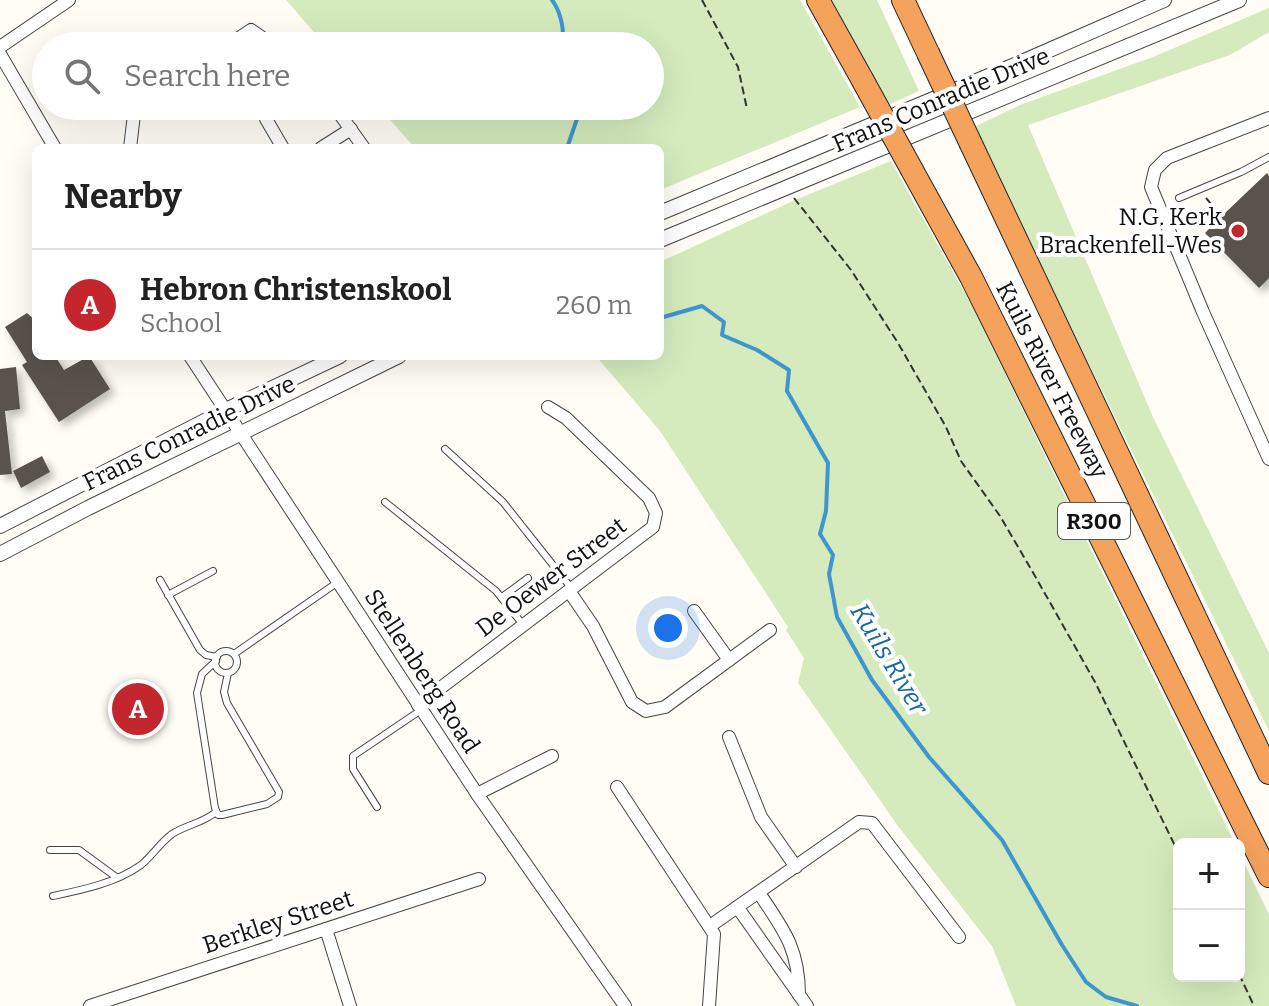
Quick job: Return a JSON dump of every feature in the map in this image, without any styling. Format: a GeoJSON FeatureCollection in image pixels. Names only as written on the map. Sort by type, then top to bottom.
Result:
{"type":"FeatureCollection","features":[{"type":"Feature","properties":{"kind":"highway","name":"Kuils River Freeway"},"geometry":{"type":"LineString","coordinates":[[818,0],[978,291],[1269,876]]}},
{"type":"Feature","properties":{"kind":"highway","name":"Kuils River Freeway"},"geometry":{"type":"LineString","coordinates":[[903,0],[1269,773]]}},
{"type":"Feature","properties":{"kind":"street"},"geometry":{"type":"LineString","coordinates":[[0,47],[69,0]]}},
{"type":"Feature","properties":{"kind":"street","name":"Frans Conradie Drive"},"geometry":{"type":"LineString","coordinates":[[664,211],[1164,0]]}},
{"type":"Feature","properties":{"kind":"street","name":"Frans Conradie Drive"},"geometry":{"type":"LineString","coordinates":[[664,238],[1239,0]]}},
{"type":"Feature","properties":{"kind":"street"},"geometry":{"type":"LineString","coordinates":[[0,54],[32,109]]}},
{"type":"Feature","properties":{"kind":"street"},"geometry":{"type":"LineString","coordinates":[[1269,118],[1167,158],[1155,170],[1151,181],[1152,193],[1269,459]]}},
{"type":"Feature","properties":{"kind":"street"},"geometry":{"type":"LineString","coordinates":[[39,120],[53,144]]}},
{"type":"Feature","properties":{"kind":"street"},"geometry":{"type":"LineString","coordinates":[[130,144],[132,120]]}},
{"type":"Feature","properties":{"kind":"street"},"geometry":{"type":"LineString","coordinates":[[267,120],[281,144]]}},
{"type":"Feature","properties":{"kind":"street"},"geometry":{"type":"LineString","coordinates":[[344,120],[361,144]]}},
{"type":"Feature","properties":{"kind":"street"},"geometry":{"type":"LineString","coordinates":[[327,144],[351,129]]}},
{"type":"Feature","properties":{"kind":"street","name":"Stellenberg Road"},"geometry":{"type":"LineString","coordinates":[[193,360],[477,794],[625,1006]]}},
{"type":"Feature","properties":{"kind":"street","name":"Frans Conradie Drive"},"geometry":{"type":"LineString","coordinates":[[0,526],[226,410],[332,360]]}},
{"type":"Feature","properties":{"kind":"street","name":"Frans Conradie Drive"},"geometry":{"type":"LineString","coordinates":[[0,554],[391,360]]}},
{"type":"Feature","properties":{"kind":"street","name":"De Oewer Street"},"geometry":{"type":"LineString","coordinates":[[420,708],[651,530],[656,513],[649,498],[566,418],[548,407]]}},
{"type":"Feature","properties":{"kind":"street"},"geometry":{"type":"LineString","coordinates":[[571,590],[629,697],[638,708],[650,711],[665,707],[770,630]]}},
{"type":"Feature","properties":{"kind":"street"},"geometry":{"type":"LineString","coordinates":[[694,611],[729,660]]}},
{"type":"Feature","properties":{"kind":"street"},"geometry":{"type":"LineString","coordinates":[[729,737],[761,817],[796,867]]}},
{"type":"Feature","properties":{"kind":"street"},"geometry":{"type":"LineString","coordinates":[[477,794],[552,756]]}},
{"type":"Feature","properties":{"kind":"street"},"geometry":{"type":"LineString","coordinates":[[617,787],[710,926],[715,942],[709,1006]]}},
{"type":"Feature","properties":{"kind":"street"},"geometry":{"type":"LineString","coordinates":[[710,926],[859,822],[871,822],[959,937]]}},
{"type":"Feature","properties":{"kind":"street","name":"Berkley Street"},"geometry":{"type":"LineString","coordinates":[[90,1006],[479,879]]}},
{"type":"Feature","properties":{"kind":"street"},"geometry":{"type":"LineString","coordinates":[[759,893],[789,939],[803,1000]]}},
{"type":"Feature","properties":{"kind":"street"},"geometry":{"type":"LineString","coordinates":[[738,908],[803,1000]]}},
{"type":"Feature","properties":{"kind":"street"},"geometry":{"type":"LineString","coordinates":[[326,929],[350,1006]]}},
{"type":"Feature","properties":{"kind":"lane"},"geometry":{"type":"LineString","coordinates":[[1179,198],[1269,157]]}},
{"type":"Feature","properties":{"kind":"lane"},"geometry":{"type":"LineString","coordinates":[[445,449],[503,502],[571,590]]}},
{"type":"Feature","properties":{"kind":"lane"},"geometry":{"type":"LineString","coordinates":[[385,502],[502,597],[524,626]]}},
{"type":"Feature","properties":{"kind":"lane"},"geometry":{"type":"LineString","coordinates":[[168,595],[213,571]]}},
{"type":"Feature","properties":{"kind":"lane"},"geometry":{"type":"LineString","coordinates":[[502,597],[528,578]]}},
{"type":"Feature","properties":{"kind":"lane"},"geometry":{"type":"LineString","coordinates":[[160,580],[200,650],[216,659]]}},
{"type":"Feature","properties":{"kind":"lane"},"geometry":{"type":"LineString","coordinates":[[234,654],[338,582]]}},
{"type":"Feature","properties":{"kind":"lane"},"geometry":{"type":"LineString","coordinates":[[216,812],[197,693],[202,674],[216,659],[225,651],[234,654]]}},
{"type":"Feature","properties":{"kind":"lane"},"geometry":{"type":"LineString","coordinates":[[216,812],[222,815],[267,804],[275,800],[279,793],[227,703],[224,692],[228,673],[236,667],[234,654]]}},
{"type":"Feature","properties":{"kind":"lane"},"geometry":{"type":"LineString","coordinates":[[216,659],[219,670],[228,673]]}},
{"type":"Feature","properties":{"kind":"lane"},"geometry":{"type":"LineString","coordinates":[[377,807],[353,769],[353,756],[420,708]]}},
{"type":"Feature","properties":{"kind":"lane"},"geometry":{"type":"LineString","coordinates":[[53,896],[116,877],[144,862],[171,835],[208,819],[216,812]]}},
{"type":"Feature","properties":{"kind":"lane"},"geometry":{"type":"LineString","coordinates":[[50,850],[79,850],[116,877]]}},
{"type":"Feature","properties":{"kind":"path"},"geometry":{"type":"LineString","coordinates":[[702,0],[738,67],[747,109]]}},
{"type":"Feature","properties":{"kind":"path"},"geometry":{"type":"LineString","coordinates":[[1202,188],[1208,203],[1218,212]]}},
{"type":"Feature","properties":{"kind":"path"},"geometry":{"type":"LineString","coordinates":[[795,200],[851,270],[898,343],[946,427],[961,461],[1000,516],[1095,682],[1173,842]]}},
{"type":"Feature","properties":{"kind":"path"},"geometry":{"type":"LineString","coordinates":[[1243,982],[1254,1006]]}},
{"type":"Feature","properties":{"kind":"green space"},"geometry":{"type":"Polygon","coordinates":[[[286,0],[800,0],[860,107],[664,188],[664,144],[411,144],[390,120],[664,120],[664,32],[314,32],[286,0]]]}},
{"type":"Feature","properties":{"kind":"green space"},"geometry":{"type":"Polygon","coordinates":[[[832,0],[877,0],[919,91],[888,105],[832,0]]]}},
{"type":"Feature","properties":{"kind":"green space"},"geometry":{"type":"Polygon","coordinates":[[[1269,8],[1269,32],[1230,55],[1028,125],[1153,417],[1269,653],[1269,731],[1037,258],[976,126],[1020,105],[1153,57],[1269,8]]]}},
{"type":"Feature","properties":{"kind":"green space"},"geometry":{"type":"Polygon","coordinates":[[[891,161],[972,306],[1232,838],[1173,838],[1173,982],[1245,982],[1245,865],[1269,914],[1269,1006],[1016,1006],[992,946],[898,826],[798,683],[804,658],[786,630],[788,627],[660,431],[599,360],[664,360],[664,260],[795,200],[891,161]]]}},
{"type":"Feature","properties":{"kind":"building","name":"N.G. Kerk Brackenfell-Wes"},"geometry":{"type":"Polygon","coordinates":[[[1267,173],[1269,278],[1259,288],[1205,233],[1209,229],[1205,224],[1220,210],[1224,214],[1267,173]]]}},
{"type":"Feature","properties":{"kind":"building"},"geometry":{"type":"Polygon","coordinates":[[[27,313],[32,317],[32,360],[58,360],[64,370],[82,360],[92,360],[110,389],[59,422],[22,365],[27,362],[5,327],[27,313]]]}},
{"type":"Feature","properties":{"kind":"building"},"geometry":{"type":"Polygon","coordinates":[[[16,367],[20,409],[5,411],[12,474],[0,475],[0,369],[16,367]]]}},
{"type":"Feature","properties":{"kind":"building"},"geometry":{"type":"Polygon","coordinates":[[[42,456],[50,472],[21,488],[13,471],[42,456]]]}},
{"type":"Feature","properties":{"kind":"waterway","name":"Kuils River"},"geometry":{"type":"LineString","coordinates":[[552,0],[558,10],[563,32]]}},
{"type":"Feature","properties":{"kind":"waterway","name":"Kuils River"},"geometry":{"type":"LineString","coordinates":[[568,144],[577,120]]}},
{"type":"Feature","properties":{"kind":"waterway","name":"Kuils River"},"geometry":{"type":"LineString","coordinates":[[664,317],[702,306],[724,322],[722,335],[757,350],[789,370],[787,391],[828,463],[826,511],[820,534],[833,555],[829,574],[837,617],[872,680],[929,757],[1002,840],[1086,982],[1106,997],[1137,1006]]}},
{"type":"Feature","properties":{"kind":"place","name":"N.G. Kerk Brackenfell-Wes"},"geometry":{"type":"Point","coordinates":[1238,231]}},
{"type":"Feature","properties":{"kind":"place","name":"Hebron Christenskool"},"geometry":{"type":"Point","coordinates":[138,709]}}]}
